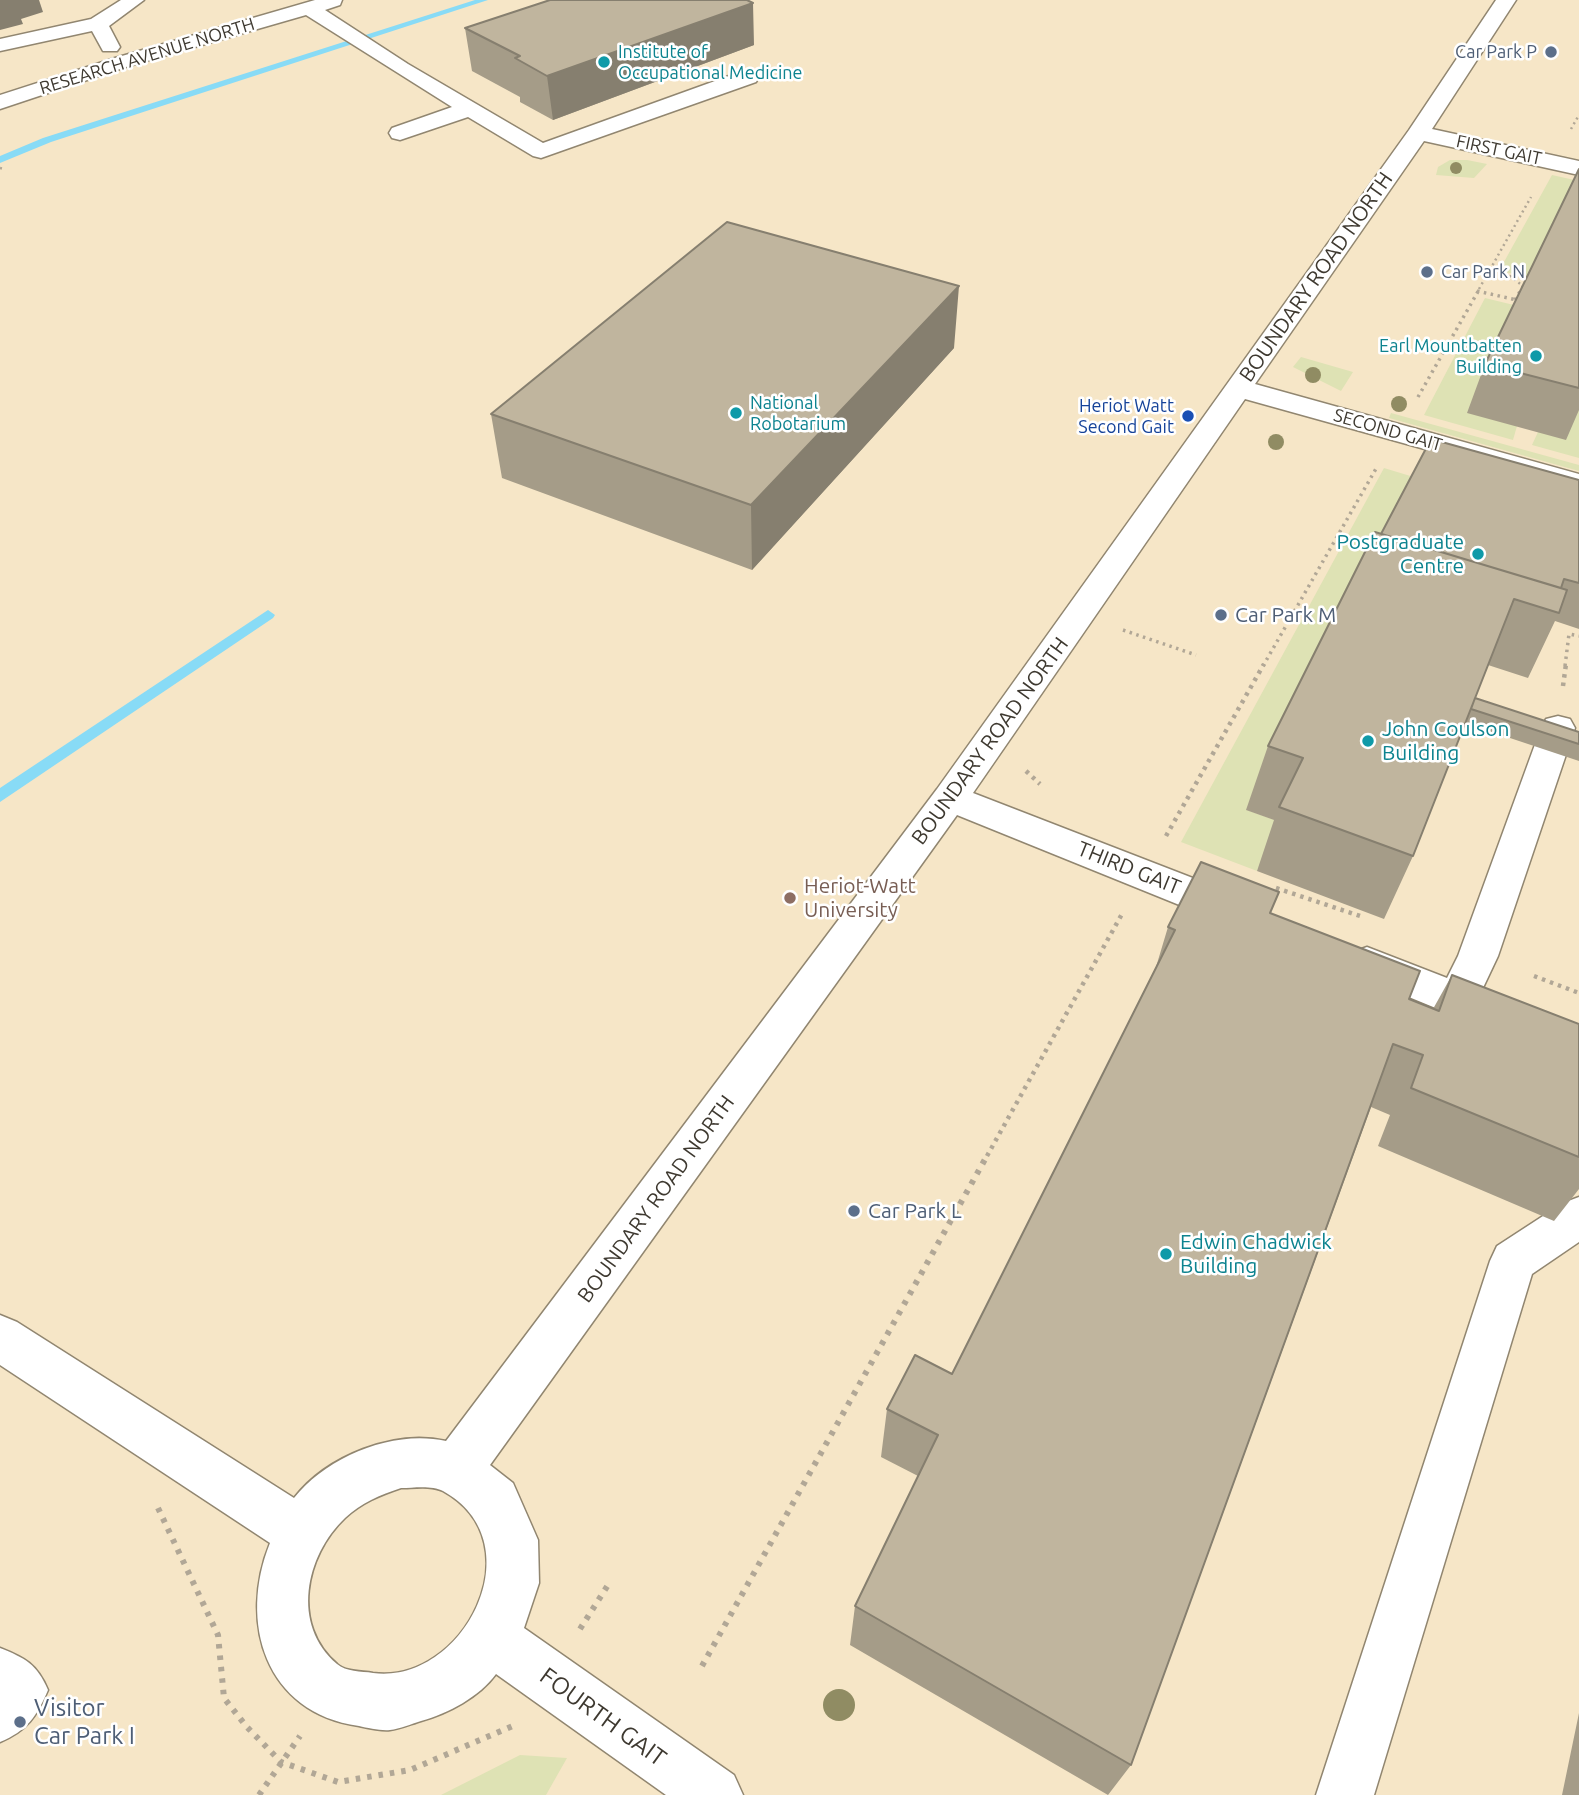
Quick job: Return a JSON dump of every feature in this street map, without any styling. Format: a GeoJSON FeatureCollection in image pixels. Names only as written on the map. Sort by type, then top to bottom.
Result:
{"type":"FeatureCollection","features":[{"type":"Feature","properties":{"kind":"street"},"geometry":{"type":"LineString","coordinates":[[0,45],[98,24],[134,0]]}},
{"type":"Feature","properties":{"kind":"street","name":"RESEARCH AVENUE NORTH"},"geometry":{"type":"LineString","coordinates":[[0,102],[122,62],[336,0]]}},
{"type":"Feature","properties":{"kind":"street","name":"BOUNDARY ROAD NORTH"},"geometry":{"type":"LineString","coordinates":[[456,1470],[950,799],[1418,133],[1506,0]]}},
{"type":"Feature","properties":{"kind":"street"},"geometry":{"type":"LineString","coordinates":[[309,8],[541,151],[748,77]]}},
{"type":"Feature","properties":{"kind":"street"},"geometry":{"type":"LineString","coordinates":[[98,24],[106,41],[122,62]]}},
{"type":"Feature","properties":{"kind":"street"},"geometry":{"type":"LineString","coordinates":[[400,133],[469,109]]}},
{"type":"Feature","properties":{"kind":"street","name":"FIRST GAIT"},"geometry":{"type":"LineString","coordinates":[[1418,133],[1579,168]]}},
{"type":"Feature","properties":{"kind":"street","name":"SECOND GAIT"},"geometry":{"type":"LineString","coordinates":[[1237,388],[1579,483]]}},
{"type":"Feature","properties":{"kind":"street"},"geometry":{"type":"LineString","coordinates":[[1457,999],[1478,956],[1558,728]]}},
{"type":"Feature","properties":{"kind":"street","name":"THIRD GAIT"},"geometry":{"type":"LineString","coordinates":[[950,799],[1270,924]]}},
{"type":"Feature","properties":{"kind":"street"},"geometry":{"type":"LineString","coordinates":[[1332,949],[1579,1050]]}},
{"type":"Feature","properties":{"kind":"street"},"geometry":{"type":"LineString","coordinates":[[1345,1795],[1513,1261],[1579,1217]]}},
{"type":"Feature","properties":{"kind":"street"},"geometry":{"type":"LineString","coordinates":[[0,1338],[300,1532]]}},
{"type":"Feature","properties":{"kind":"street"},"geometry":{"type":"LineString","coordinates":[[401,1463],[430,1463],[456,1470],[482,1486],[500,1510],[512,1538],[514,1571],[508,1605],[492,1638],[472,1663],[446,1685],[418,1698],[388,1704],[358,1703],[332,1694],[309,1676],[292,1652],[282,1624],[281,1593],[287,1562],[300,1532],[320,1506],[345,1485],[372,1471],[401,1463]]}},
{"type":"Feature","properties":{"kind":"street","name":"FOURTH GAIT"},"geometry":{"type":"LineString","coordinates":[[492,1638],[698,1791]]}},
{"type":"Feature","properties":{"kind":"street"},"geometry":{"type":"LineString","coordinates":[[0,1675],[20,1690],[0,1714]]}},
{"type":"Feature","properties":{"kind":"path"},"geometry":{"type":"LineString","coordinates":[[1416,401],[1579,115]]}},
{"type":"Feature","properties":{"kind":"path"},"geometry":{"type":"LineString","coordinates":[[1477,291],[1518,300],[1523,286],[1510,276],[1488,272]]}},
{"type":"Feature","properties":{"kind":"path"},"geometry":{"type":"LineString","coordinates":[[702,1667],[1144,874],[1379,463]]}},
{"type":"Feature","properties":{"kind":"path"},"geometry":{"type":"LineString","coordinates":[[1132,633],[1196,655]]}},
{"type":"Feature","properties":{"kind":"path"},"geometry":{"type":"LineString","coordinates":[[1558,728],[1569,634],[1579,636]]}},
{"type":"Feature","properties":{"kind":"path"},"geometry":{"type":"LineString","coordinates":[[150,1502],[159,1509],[218,1635],[225,1698],[246,1726],[281,1762],[338,1782],[410,1770],[522,1721]]}},
{"type":"Feature","properties":{"kind":"path"},"geometry":{"type":"LineString","coordinates":[[260,1795],[332,1694]]}},
{"type":"Feature","properties":{"kind":"shaded area","name":"Heriot-Watt University"},"geometry":{"type":"Polygon","coordinates":[[[0,0],[1579,0],[1579,1795],[0,1795],[0,0]]]}},
{"type":"Feature","properties":{"kind":"green space"},"geometry":{"type":"Polygon","coordinates":[[[1450,160],[1487,164],[1474,178],[1436,175],[1438,167],[1450,160]]]}},
{"type":"Feature","properties":{"kind":"green space"},"geometry":{"type":"Polygon","coordinates":[[[1552,175],[1579,181],[1531,277],[1499,271],[1552,175]]]}},
{"type":"Feature","properties":{"kind":"green space"},"geometry":{"type":"Polygon","coordinates":[[[1485,298],[1518,306],[1517,426],[1513,440],[1424,415],[1485,298]]]}},
{"type":"Feature","properties":{"kind":"green space"},"geometry":{"type":"Polygon","coordinates":[[[1301,357],[1353,372],[1341,391],[1293,367],[1301,357]]]}},
{"type":"Feature","properties":{"kind":"green space"},"geometry":{"type":"Polygon","coordinates":[[[1579,407],[1579,458],[1532,445],[1538,432],[1579,407]]]}},
{"type":"Feature","properties":{"kind":"green space"},"geometry":{"type":"Polygon","coordinates":[[[1391,413],[1579,465],[1579,471],[1389,418],[1391,413]]]}},
{"type":"Feature","properties":{"kind":"green space"},"geometry":{"type":"Polygon","coordinates":[[[1384,468],[1417,478],[1247,810],[1280,822],[1257,871],[1181,842],[1384,468]]]}},
{"type":"Feature","properties":{"kind":"green space"},"geometry":{"type":"Polygon","coordinates":[[[520,1755],[567,1758],[546,1795],[441,1795],[520,1755]]]}},
{"type":"Feature","properties":{"kind":"building"},"geometry":{"type":"Polygon","coordinates":[[[550,0],[747,0],[753,3],[547,76],[515,58],[520,56],[465,28],[550,0]]]}},
{"type":"Feature","properties":{"kind":"building","name":"Earl Mountbatten Building"},"geometry":{"type":"Polygon","coordinates":[[[1579,169],[1579,388],[1485,364],[1579,169]]]}},
{"type":"Feature","properties":{"kind":"building","name":"National Robotarium"},"geometry":{"type":"Polygon","coordinates":[[[727,222],[959,286],[751,505],[491,414],[727,222]]]}},
{"type":"Feature","properties":{"kind":"building"},"geometry":{"type":"Polygon","coordinates":[[[1431,439],[1579,480],[1579,583],[1564,579],[1561,588],[1381,534],[1431,439]]]}},
{"type":"Feature","properties":{"kind":"building","name":"John Coulson Building"},"geometry":{"type":"Polygon","coordinates":[[[1375,532],[1567,590],[1559,613],[1514,599],[1413,856],[1279,807],[1303,758],[1268,746],[1375,532]]]}},
{"type":"Feature","properties":{"kind":"building"},"geometry":{"type":"Polygon","coordinates":[[[1475,698],[1579,732],[1579,744],[1471,709],[1475,698]]]}},
{"type":"Feature","properties":{"kind":"building","name":"Edwin Chadwick Building"},"geometry":{"type":"Polygon","coordinates":[[[1201,862],[1279,892],[1270,913],[1420,971],[1409,999],[1439,1011],[1452,975],[1579,1024],[1579,1157],[1411,1088],[1423,1055],[1393,1044],[1131,1765],[855,1606],[938,1435],[887,1409],[915,1355],[952,1374],[1175,930],[1168,927],[1201,862]]]}},
{"type":"Feature","properties":{"kind":"waterway"},"geometry":{"type":"LineString","coordinates":[[0,160],[47,140],[484,0]]}},
{"type":"Feature","properties":{"kind":"waterway"},"geometry":{"type":"LineString","coordinates":[[0,796],[268,615]]}},
{"type":"Feature","properties":{"kind":"place","name":"Car Park P"},"geometry":{"type":"Point","coordinates":[1551,52]}},
{"type":"Feature","properties":{"kind":"place","name":"Institute of Occupational Medicine"},"geometry":{"type":"Point","coordinates":[604,62]}},
{"type":"Feature","properties":{"kind":"place","name":"Car Park N"},"geometry":{"type":"Point","coordinates":[1427,272]}},
{"type":"Feature","properties":{"kind":"place","name":"Earl Mountbatten Building"},"geometry":{"type":"Point","coordinates":[1536,356]}},
{"type":"Feature","properties":{"kind":"place","name":"National Robotarium"},"geometry":{"type":"Point","coordinates":[736,413]}},
{"type":"Feature","properties":{"kind":"place","name":"Heriot Watt Second Gait"},"geometry":{"type":"Point","coordinates":[1188,416]}},
{"type":"Feature","properties":{"kind":"place","name":"Postgraduate Centre"},"geometry":{"type":"Point","coordinates":[1478,554]}},
{"type":"Feature","properties":{"kind":"place","name":"Car Park M"},"geometry":{"type":"Point","coordinates":[1221,615]}},
{"type":"Feature","properties":{"kind":"place","name":"John Coulson Building"},"geometry":{"type":"Point","coordinates":[1368,741]}},
{"type":"Feature","properties":{"kind":"place","name":"Heriot-Watt University"},"geometry":{"type":"Point","coordinates":[790,898]}},
{"type":"Feature","properties":{"kind":"place","name":"Car Park L"},"geometry":{"type":"Point","coordinates":[854,1211]}},
{"type":"Feature","properties":{"kind":"place","name":"Edwin Chadwick Building"},"geometry":{"type":"Point","coordinates":[1166,1254]}},
{"type":"Feature","properties":{"kind":"place","name":"Visitor Car Park I"},"geometry":{"type":"Point","coordinates":[20,1722]}}]}
